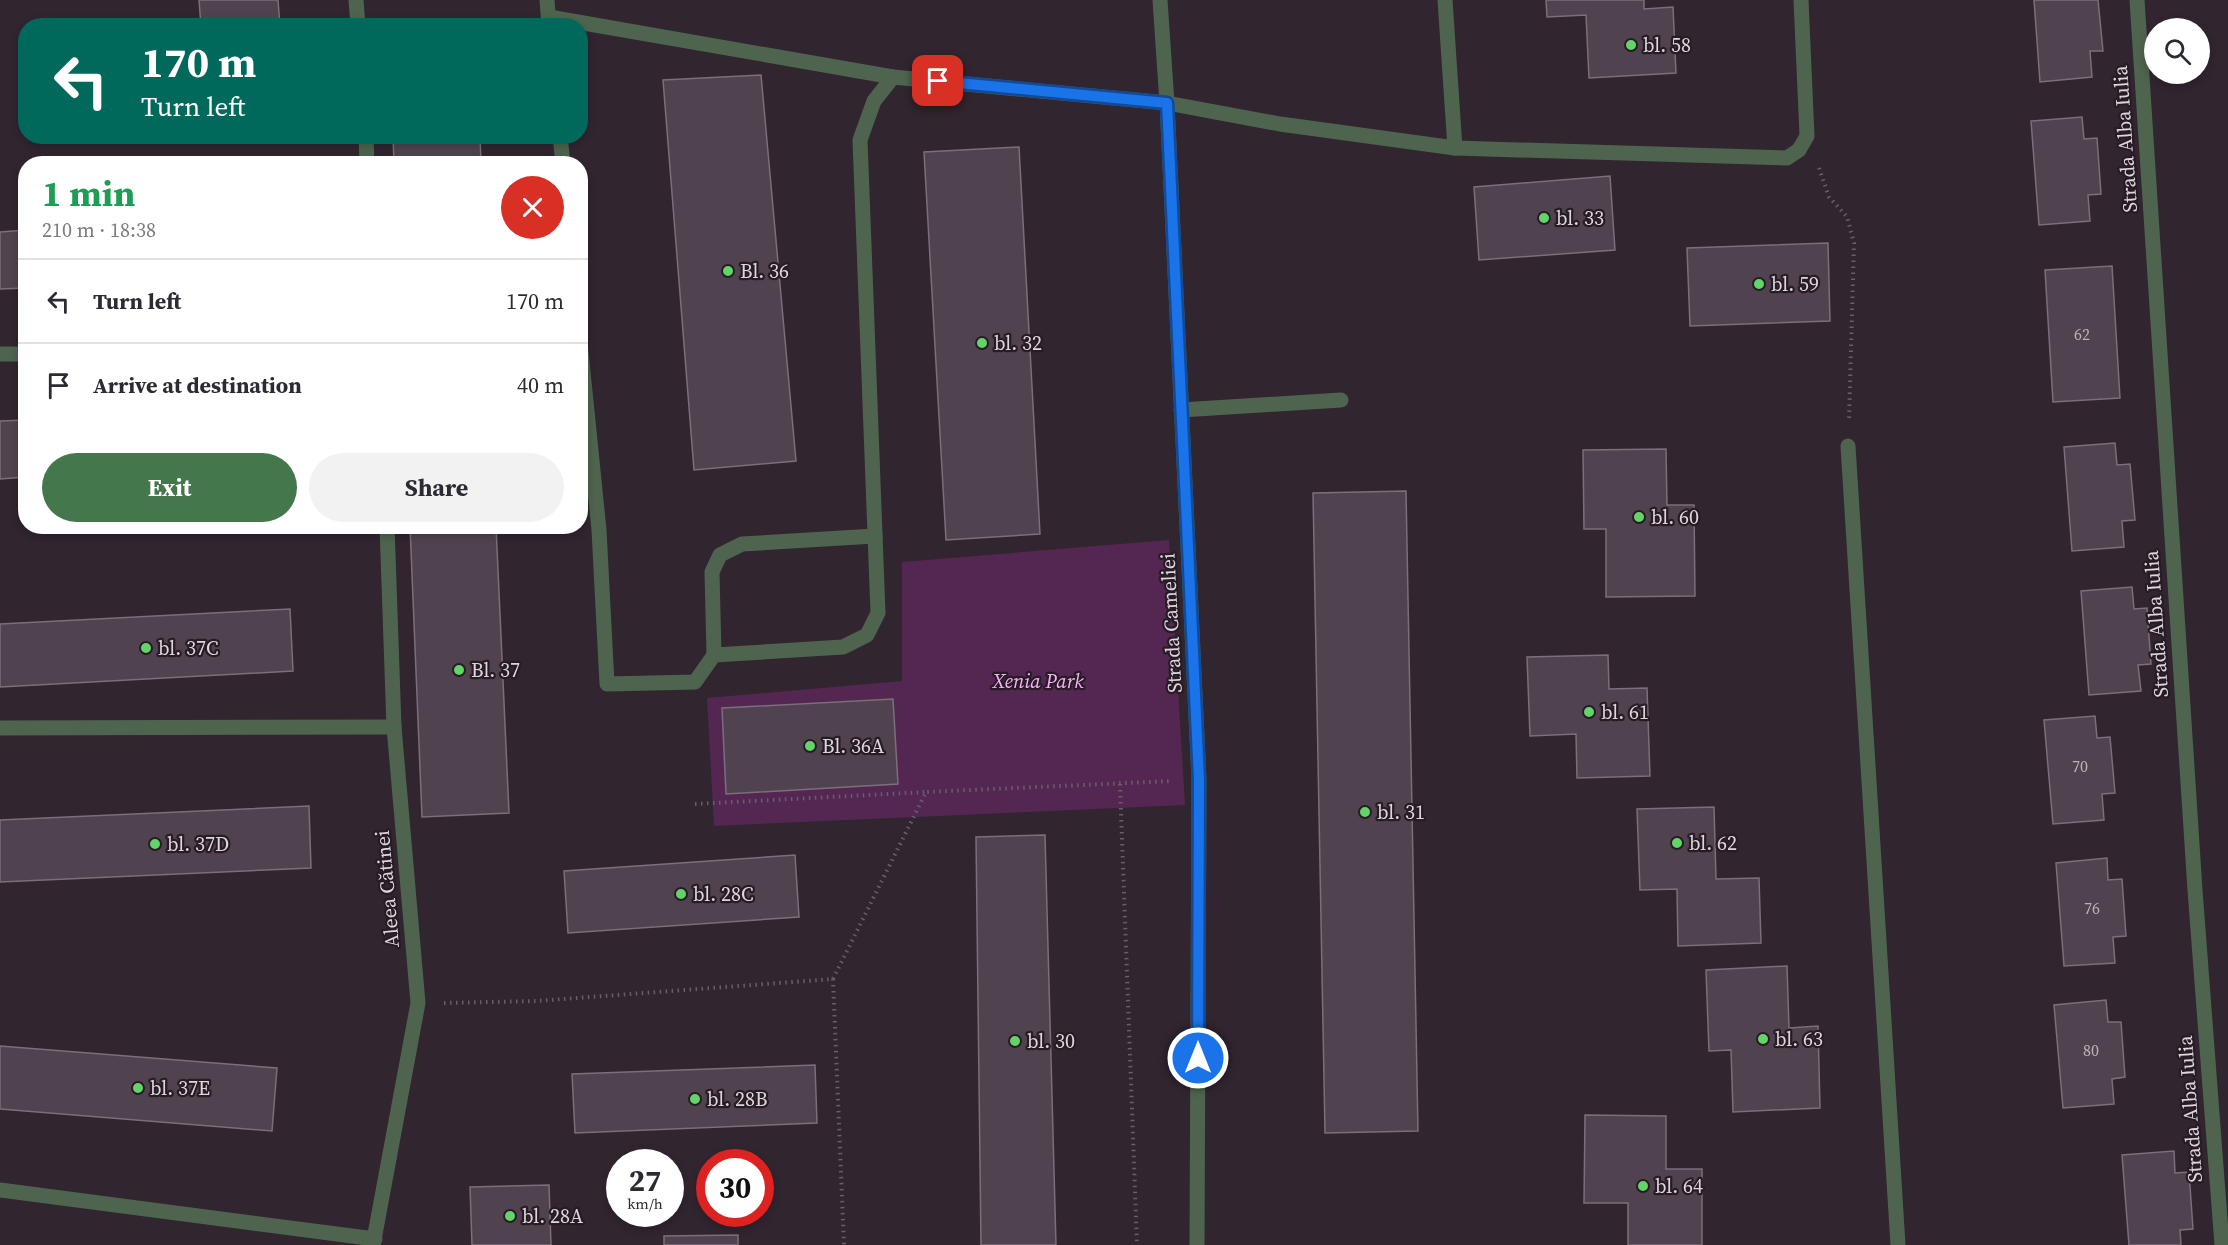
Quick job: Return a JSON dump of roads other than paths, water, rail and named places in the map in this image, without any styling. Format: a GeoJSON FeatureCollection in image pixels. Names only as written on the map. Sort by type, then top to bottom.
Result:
{"type":"FeatureCollection","features":[{"type":"Feature","properties":{"kind":"street"},"geometry":{"type":"LineString","coordinates":[[356,0],[357,18]]}},
{"type":"Feature","properties":{"kind":"street"},"geometry":{"type":"LineString","coordinates":[[547,0],[549,18]]}},
{"type":"Feature","properties":{"kind":"street","name":"Strada Cameliei"},"geometry":{"type":"LineString","coordinates":[[1160,0],[1167,103],[1199,779],[1197,1245]]}},
{"type":"Feature","properties":{"kind":"street"},"geometry":{"type":"LineString","coordinates":[[1445,0],[1455,148]]}},
{"type":"Feature","properties":{"kind":"street"},"geometry":{"type":"LineString","coordinates":[[588,27],[892,77],[1167,103],[1280,124],[1455,148],[1787,158],[1799,150],[1807,136],[1801,0]]}},
{"type":"Feature","properties":{"kind":"street","name":"Strada Alba Iulia"},"geometry":{"type":"LineString","coordinates":[[2137,0],[2195,890],[2222,1245]]}},
{"type":"Feature","properties":{"kind":"street"},"geometry":{"type":"LineString","coordinates":[[714,655],[843,647],[867,635],[879,613],[860,140],[874,101],[892,77]]}},
{"type":"Feature","properties":{"kind":"street"},"geometry":{"type":"LineString","coordinates":[[0,354],[18,354]]}},
{"type":"Feature","properties":{"kind":"street"},"geometry":{"type":"LineString","coordinates":[[1181,410],[1341,400]]}},
{"type":"Feature","properties":{"kind":"street"},"geometry":{"type":"LineString","coordinates":[[588,421],[599,530],[607,684],[695,682],[714,655],[712,572],[720,555],[742,544],[875,536]]}},
{"type":"Feature","properties":{"kind":"street"},"geometry":{"type":"LineString","coordinates":[[1848,446],[1898,1245]]}},
{"type":"Feature","properties":{"kind":"street","name":"Aleea Cătinei"},"geometry":{"type":"LineString","coordinates":[[374,1242],[418,1004],[394,727],[387,534]]}},
{"type":"Feature","properties":{"kind":"street"},"geometry":{"type":"LineString","coordinates":[[0,728],[394,727]]}},
{"type":"Feature","properties":{"kind":"street"},"geometry":{"type":"LineString","coordinates":[[0,1190],[374,1242]]}},
{"type":"Feature","properties":{"kind":"place","name":"bl. 58"},"geometry":{"type":"Point","coordinates":[1631,45]}},
{"type":"Feature","properties":{"kind":"place","name":"bl. 33"},"geometry":{"type":"Point","coordinates":[1544,218]}},
{"type":"Feature","properties":{"kind":"place","name":"Bl. 36"},"geometry":{"type":"Point","coordinates":[728,271]}},
{"type":"Feature","properties":{"kind":"place","name":"bl. 59"},"geometry":{"type":"Point","coordinates":[1759,284]}},
{"type":"Feature","properties":{"kind":"place","name":"bl. 32"},"geometry":{"type":"Point","coordinates":[982,343]}},
{"type":"Feature","properties":{"kind":"place","name":"bl. 60"},"geometry":{"type":"Point","coordinates":[1639,517]}},
{"type":"Feature","properties":{"kind":"place","name":"bl. 37C"},"geometry":{"type":"Point","coordinates":[146,648]}},
{"type":"Feature","properties":{"kind":"place","name":"Bl. 37"},"geometry":{"type":"Point","coordinates":[459,670]}},
{"type":"Feature","properties":{"kind":"place","name":"bl. 61"},"geometry":{"type":"Point","coordinates":[1589,712]}},
{"type":"Feature","properties":{"kind":"place","name":"Bl. 36A"},"geometry":{"type":"Point","coordinates":[810,746]}},
{"type":"Feature","properties":{"kind":"place","name":"bl. 31"},"geometry":{"type":"Point","coordinates":[1365,812]}},
{"type":"Feature","properties":{"kind":"place","name":"bl. 62"},"geometry":{"type":"Point","coordinates":[1677,843]}},
{"type":"Feature","properties":{"kind":"place","name":"bl. 37D"},"geometry":{"type":"Point","coordinates":[155,844]}},
{"type":"Feature","properties":{"kind":"place","name":"bl. 28C"},"geometry":{"type":"Point","coordinates":[681,894]}},
{"type":"Feature","properties":{"kind":"place","name":"bl. 63"},"geometry":{"type":"Point","coordinates":[1763,1039]}},
{"type":"Feature","properties":{"kind":"place","name":"bl. 30"},"geometry":{"type":"Point","coordinates":[1015,1041]}},
{"type":"Feature","properties":{"kind":"place","name":"bl. 37E"},"geometry":{"type":"Point","coordinates":[138,1088]}},
{"type":"Feature","properties":{"kind":"place","name":"bl. 28B"},"geometry":{"type":"Point","coordinates":[695,1099]}},
{"type":"Feature","properties":{"kind":"place","name":"bl. 64"},"geometry":{"type":"Point","coordinates":[1643,1186]}},
{"type":"Feature","properties":{"kind":"place","name":"bl. 28A"},"geometry":{"type":"Point","coordinates":[510,1216]}},
{"type":"Feature","properties":{"kind":"park label","name":"Xenia Park"},"geometry":{"type":"Point","coordinates":[1038,681]}}]}
